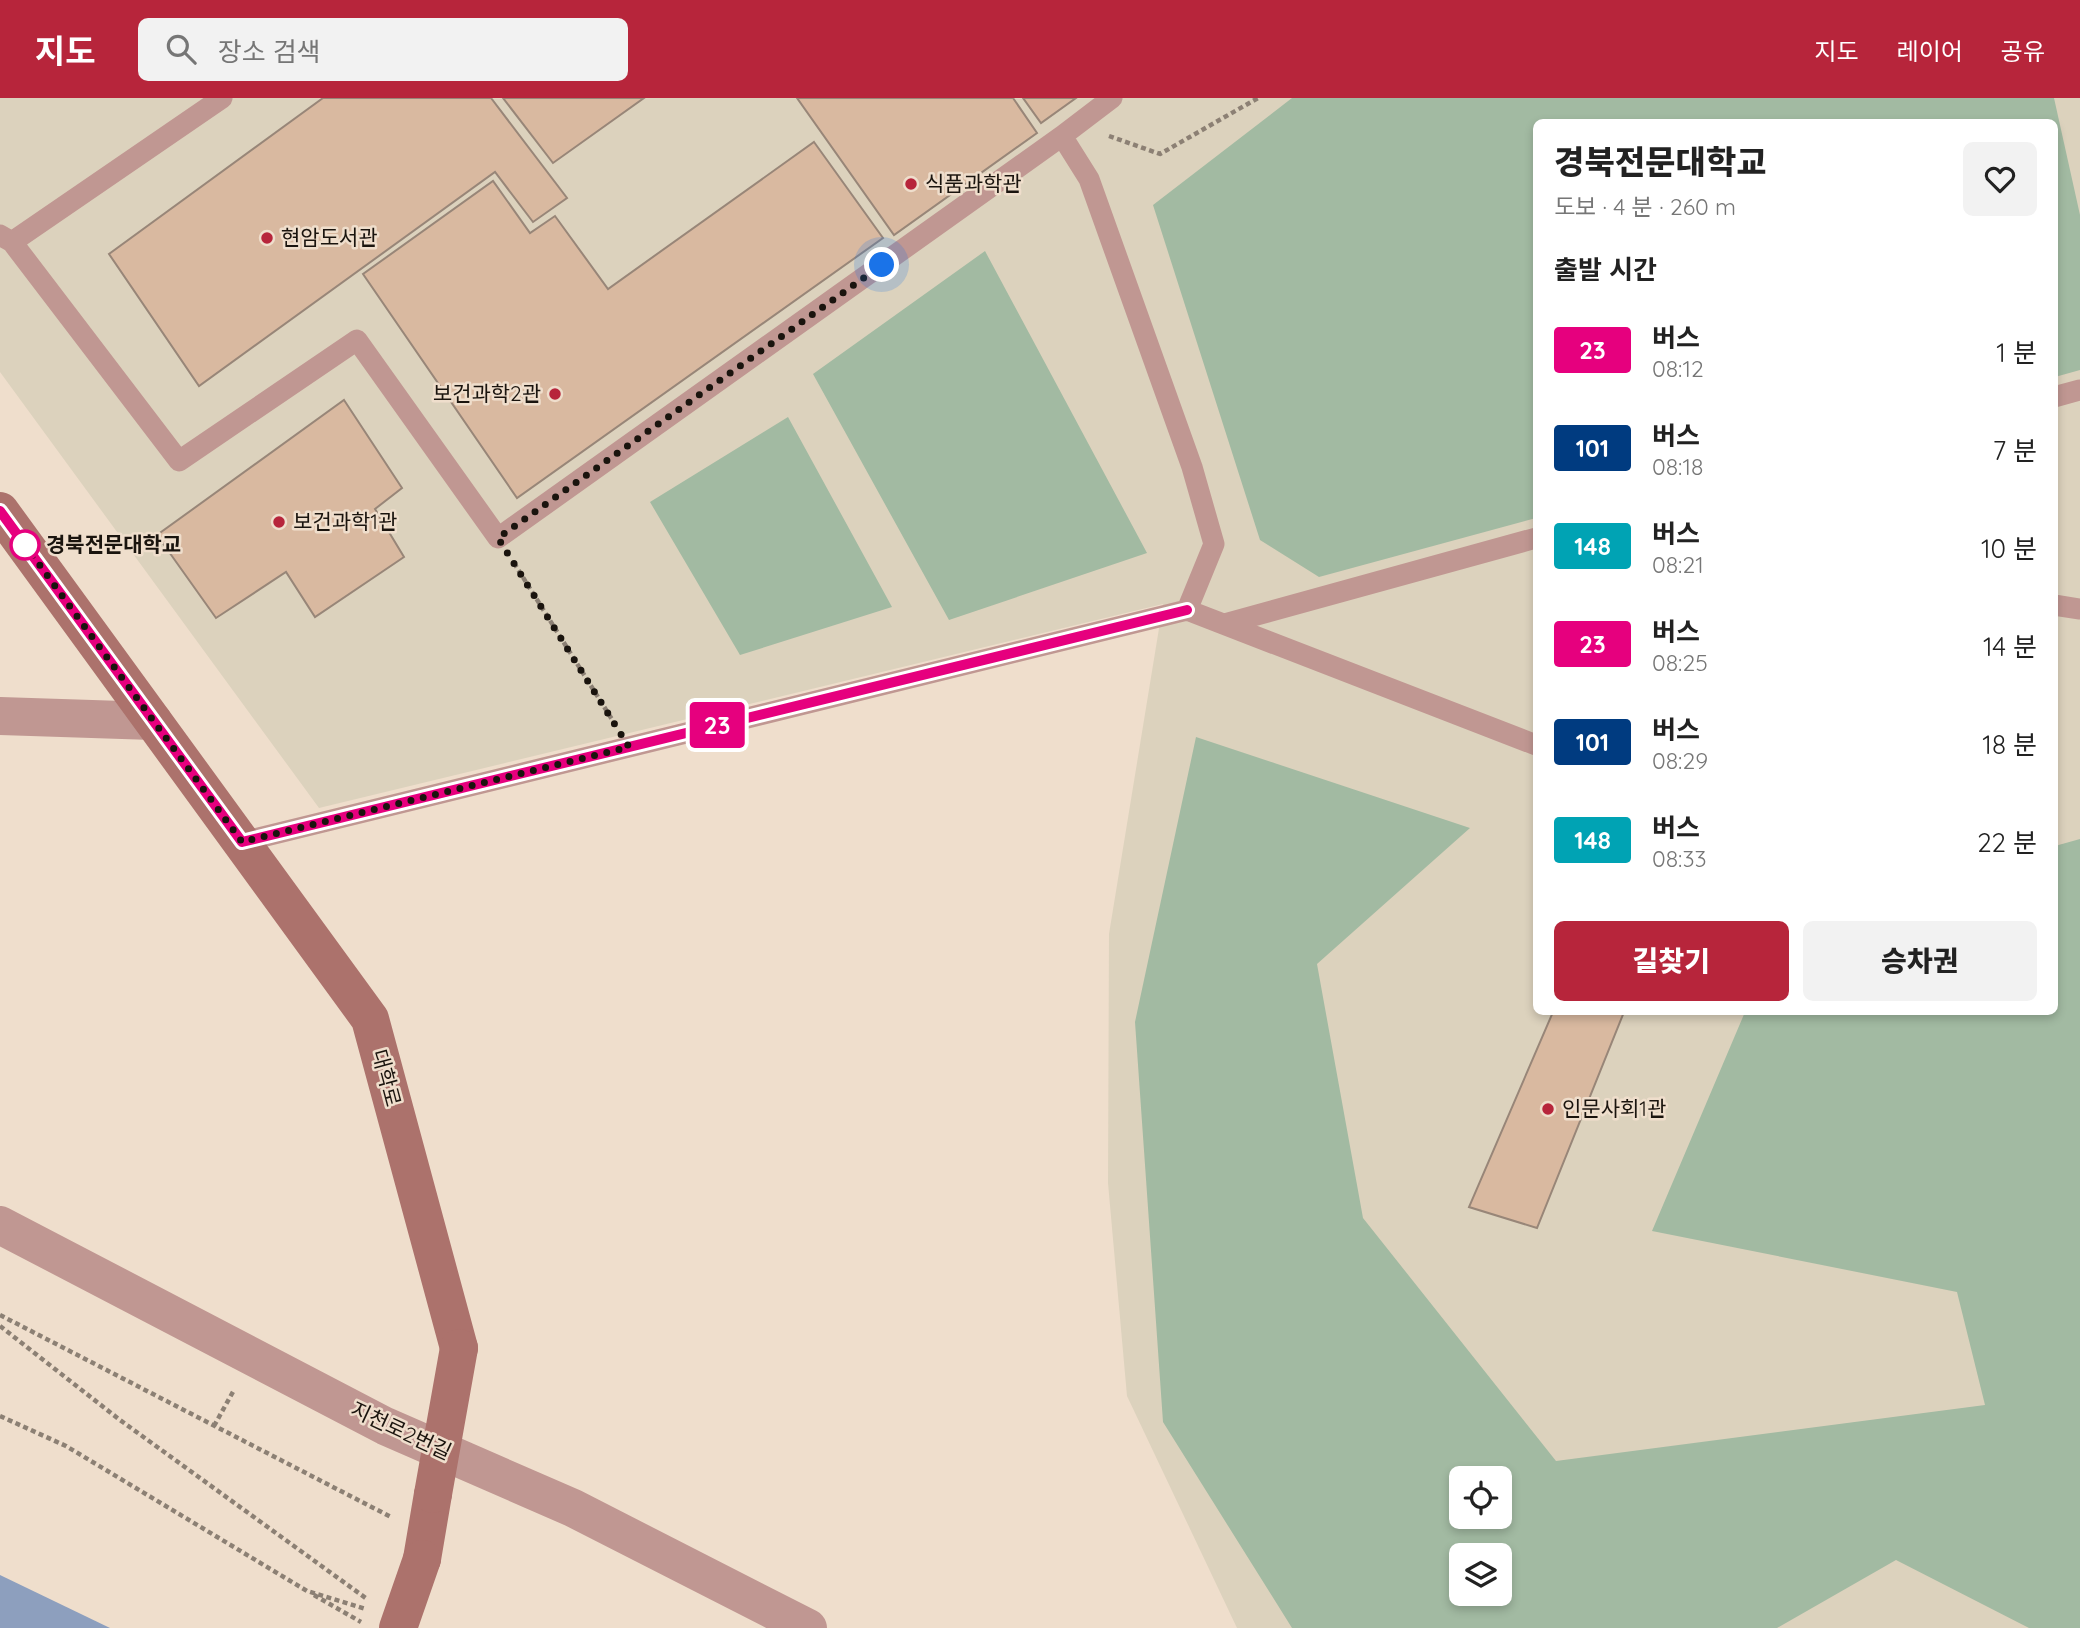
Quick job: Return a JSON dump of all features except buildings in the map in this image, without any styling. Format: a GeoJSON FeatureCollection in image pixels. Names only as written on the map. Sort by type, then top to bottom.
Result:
{"type":"FeatureCollection","features":[{"type":"Feature","properties":{"kind":"main road","name":"대학로"},"geometry":{"type":"LineString","coordinates":[[0,511],[370,1019],[459,1348],[424,1547]]}},
{"type":"Feature","properties":{"kind":"main road"},"geometry":{"type":"LineString","coordinates":[[388,1620],[424,1547]]}},
{"type":"Feature","properties":{"kind":"street"},"geometry":{"type":"LineString","coordinates":[[0,716],[153,721]]}},
{"type":"Feature","properties":{"kind":"street","name":"지천로2번길"},"geometry":{"type":"LineString","coordinates":[[0,1225],[384,1426],[573,1508],[808,1628]]}},
{"type":"Feature","properties":{"kind":"lane"},"geometry":{"type":"LineString","coordinates":[[222,98],[6,239],[179,461],[357,340],[498,538],[1112,98]]}},
{"type":"Feature","properties":{"kind":"lane"},"geometry":{"type":"LineString","coordinates":[[1069,130],[1192,467],[1214,544],[1187,610]]}},
{"type":"Feature","properties":{"kind":"lane"},"geometry":{"type":"LineString","coordinates":[[2058,396],[2080,390]]}},
{"type":"Feature","properties":{"kind":"lane"},"geometry":{"type":"LineString","coordinates":[[1224,624],[1533,539]]}},
{"type":"Feature","properties":{"kind":"lane"},"geometry":{"type":"LineString","coordinates":[[2058,606],[2080,610]]}},
{"type":"Feature","properties":{"kind":"lane"},"geometry":{"type":"LineString","coordinates":[[242,842],[1187,610],[1533,744]]}},
{"type":"Feature","properties":{"kind":"path"},"geometry":{"type":"LineString","coordinates":[[1069,130],[1160,154],[1258,98]]}},
{"type":"Feature","properties":{"kind":"path"},"geometry":{"type":"LineString","coordinates":[[498,538],[629,747]]}},
{"type":"Feature","properties":{"kind":"path"},"geometry":{"type":"LineString","coordinates":[[0,1315],[424,1547]]}},
{"type":"Feature","properties":{"kind":"path"},"geometry":{"type":"LineString","coordinates":[[0,1326],[120,1420],[368,1599]]}},
{"type":"Feature","properties":{"kind":"path"},"geometry":{"type":"LineString","coordinates":[[0,1416],[66,1446],[371,1628]]}},
{"type":"Feature","properties":{"kind":"path"},"geometry":{"type":"LineString","coordinates":[[307,1591],[388,1620]]}},
{"type":"Feature","properties":{"kind":"shaded area","name":"경북전문대학교"},"geometry":{"type":"Polygon","coordinates":[[[0,98],[2080,98],[2080,1628],[1237,1628],[1127,1396],[1108,1183],[1109,934],[1163,604],[319,808],[0,372],[0,98]]]}},
{"type":"Feature","properties":{"kind":"green space"},"geometry":{"type":"Polygon","coordinates":[[[1292,98],[2054,98],[2080,215],[2080,370],[2058,376],[2058,119],[1533,119],[1533,519],[1319,577],[1260,540],[1153,205],[1292,98]]]}},
{"type":"Feature","properties":{"kind":"green space"},"geometry":{"type":"Polygon","coordinates":[[[985,251],[1147,553],[949,620],[813,374],[985,251]]]}},
{"type":"Feature","properties":{"kind":"green space"},"geometry":{"type":"Polygon","coordinates":[[[788,417],[892,607],[740,655],[650,502],[788,417]]]}},
{"type":"Feature","properties":{"kind":"green space"},"geometry":{"type":"Polygon","coordinates":[[[1196,737],[1470,828],[1317,964],[1363,1218],[1556,1461],[1985,1405],[1957,1292],[1652,1231],[1744,1015],[2058,1015],[2058,845],[2080,839],[2080,1628],[2029,1628],[1896,1560],[1777,1628],[1292,1628],[1163,1422],[1135,1022],[1196,737]]]}},
{"type":"Feature","properties":{"kind":"water"},"geometry":{"type":"Polygon","coordinates":[[[0,1575],[110,1628],[0,1628],[0,1575]]]}},
{"type":"Feature","properties":{"kind":"bus line","name":"23"},"geometry":{"type":"LineString","coordinates":[[0,511],[242,842],[1187,610]]}},
{"type":"Feature","properties":{"kind":"place","name":"식품과학관"},"geometry":{"type":"Point","coordinates":[911,184]}},
{"type":"Feature","properties":{"kind":"place","name":"현암도서관"},"geometry":{"type":"Point","coordinates":[267,238]}},
{"type":"Feature","properties":{"kind":"place","name":"보건과학2관"},"geometry":{"type":"Point","coordinates":[555,394]}},
{"type":"Feature","properties":{"kind":"place","name":"보건과학1관"},"geometry":{"type":"Point","coordinates":[279,522]}},
{"type":"Feature","properties":{"kind":"place","name":"경북전문대학교"},"geometry":{"type":"Point","coordinates":[25,545]}},
{"type":"Feature","properties":{"kind":"place","name":"인문사회1관"},"geometry":{"type":"Point","coordinates":[1548,1109]}},
{"type":"Feature","properties":{"kind":"route"},"geometry":{"type":"LineString","coordinates":[[25,545],[242,842],[629,747],[498,538],[882,265]]}}]}
